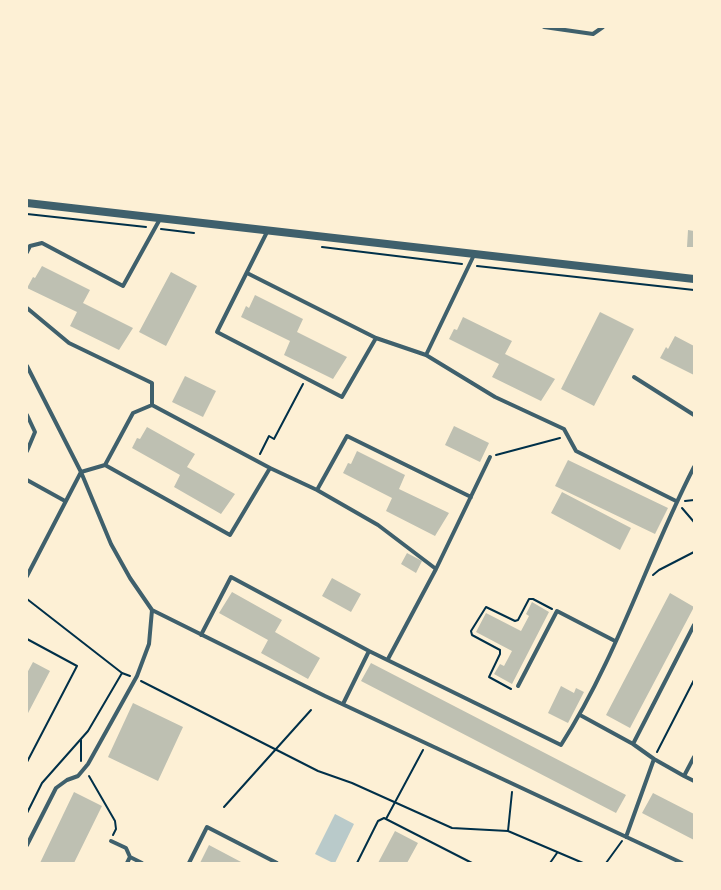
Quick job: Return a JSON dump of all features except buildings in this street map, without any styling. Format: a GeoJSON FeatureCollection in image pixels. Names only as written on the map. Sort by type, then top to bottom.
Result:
{"type":"FeatureCollection","features":[{"type":"Feature","properties":{"kind":"street"},"geometry":{"type":"LineString","coordinates":[[27,203],[694,279]]}},
{"type":"Feature","properties":{"kind":"lane"},"geometry":{"type":"LineString","coordinates":[[544,27],[593,34],[603,27]]}},
{"type":"Feature","properties":{"kind":"lane"},"geometry":{"type":"LineString","coordinates":[[27,252],[30,246],[42,243],[123,286],[160,219]]}},
{"type":"Feature","properties":{"kind":"lane"},"geometry":{"type":"LineString","coordinates":[[268,231],[217,332],[342,397],[376,338]]}},
{"type":"Feature","properties":{"kind":"lane"},"geometry":{"type":"LineString","coordinates":[[426,355],[474,255]]}},
{"type":"Feature","properties":{"kind":"lane"},"geometry":{"type":"LineString","coordinates":[[246,273],[376,338],[426,355],[495,397],[564,429],[576,451],[676,501]]}},
{"type":"Feature","properties":{"kind":"lane"},"geometry":{"type":"LineString","coordinates":[[27,308],[69,343],[152,383],[152,405]]}},
{"type":"Feature","properties":{"kind":"lane"},"geometry":{"type":"LineString","coordinates":[[27,366],[81,472],[111,543],[130,578],[152,610],[343,704],[682,863]]}},
{"type":"Feature","properties":{"kind":"lane"},"geometry":{"type":"LineString","coordinates":[[634,377],[694,415]]}},
{"type":"Feature","properties":{"kind":"lane"},"geometry":{"type":"LineString","coordinates":[[152,405],[256,461],[317,490],[378,525],[436,569]]}},
{"type":"Feature","properties":{"kind":"lane"},"geometry":{"type":"LineString","coordinates":[[27,576],[81,472],[105,465],[133,413],[152,405]]}},
{"type":"Feature","properties":{"kind":"lane"},"geometry":{"type":"LineString","coordinates":[[27,414],[35,432],[27,451]]}},
{"type":"Feature","properties":{"kind":"lane"},"geometry":{"type":"LineString","coordinates":[[317,490],[347,436],[471,498]]}},
{"type":"Feature","properties":{"kind":"lane"},"geometry":{"type":"LineString","coordinates":[[388,659],[436,569],[490,457]]}},
{"type":"Feature","properties":{"kind":"lane"},"geometry":{"type":"LineString","coordinates":[[105,465],[230,535],[270,468]]}},
{"type":"Feature","properties":{"kind":"lane"},"geometry":{"type":"LineString","coordinates":[[201,634],[231,577],[369,651],[561,745],[580,715],[676,501],[694,467]]}},
{"type":"Feature","properties":{"kind":"lane"},"geometry":{"type":"LineString","coordinates":[[27,480],[65,501]]}},
{"type":"Feature","properties":{"kind":"lane"},"geometry":{"type":"LineString","coordinates":[[27,845],[56,788],[78,776],[83,770],[136,678],[149,644],[152,610]]}},
{"type":"Feature","properties":{"kind":"lane"},"geometry":{"type":"LineString","coordinates":[[518,686],[557,611],[615,641]]}},
{"type":"Feature","properties":{"kind":"lane"},"geometry":{"type":"LineString","coordinates":[[633,744],[694,625]]}},
{"type":"Feature","properties":{"kind":"lane"},"geometry":{"type":"LineString","coordinates":[[343,704],[369,651]]}},
{"type":"Feature","properties":{"kind":"lane"},"geometry":{"type":"LineString","coordinates":[[580,715],[694,781]]}},
{"type":"Feature","properties":{"kind":"lane"},"geometry":{"type":"LineString","coordinates":[[684,776],[694,757]]}},
{"type":"Feature","properties":{"kind":"lane"},"geometry":{"type":"LineString","coordinates":[[626,837],[654,759]]}},
{"type":"Feature","properties":{"kind":"lane"},"geometry":{"type":"LineString","coordinates":[[189,863],[207,827],[277,863]]}},
{"type":"Feature","properties":{"kind":"lane"},"geometry":{"type":"LineString","coordinates":[[111,841],[126,848],[130,857],[142,863]]}},
{"type":"Feature","properties":{"kind":"lane"},"geometry":{"type":"LineString","coordinates":[[127,863],[130,857]]}},
{"type":"Feature","properties":{"kind":"path"},"geometry":{"type":"LineString","coordinates":[[27,214],[198,233]]}},
{"type":"Feature","properties":{"kind":"path"},"geometry":{"type":"LineString","coordinates":[[317,247],[694,290]]}},
{"type":"Feature","properties":{"kind":"path"},"geometry":{"type":"LineString","coordinates":[[256,461],[269,436],[274,439],[306,379]]}},
{"type":"Feature","properties":{"kind":"path"},"geometry":{"type":"LineString","coordinates":[[490,457],[561,438]]}},
{"type":"Feature","properties":{"kind":"path"},"geometry":{"type":"LineString","coordinates":[[676,501],[694,500]]}},
{"type":"Feature","properties":{"kind":"path"},"geometry":{"type":"LineString","coordinates":[[676,501],[694,522]]}},
{"type":"Feature","properties":{"kind":"path"},"geometry":{"type":"LineString","coordinates":[[652,576],[694,552]]}},
{"type":"Feature","properties":{"kind":"path"},"geometry":{"type":"LineString","coordinates":[[518,686],[514,689],[489,677],[501,652],[472,635],[471,631],[486,607],[516,621],[531,598],[557,611]]}},
{"type":"Feature","properties":{"kind":"path"},"geometry":{"type":"LineString","coordinates":[[27,599],[122,673],[318,771],[352,783],[452,828],[508,831],[583,863]]}},
{"type":"Feature","properties":{"kind":"path"},"geometry":{"type":"LineString","coordinates":[[27,639],[77,666],[27,762]]}},
{"type":"Feature","properties":{"kind":"path"},"geometry":{"type":"LineString","coordinates":[[27,813],[42,783],[88,731],[122,673]]}},
{"type":"Feature","properties":{"kind":"path"},"geometry":{"type":"LineString","coordinates":[[654,759],[694,680]]}},
{"type":"Feature","properties":{"kind":"path"},"geometry":{"type":"LineString","coordinates":[[224,807],[311,710]]}},
{"type":"Feature","properties":{"kind":"path"},"geometry":{"type":"LineString","coordinates":[[81,740],[81,767],[87,773],[115,821],[116,829],[111,841]]}},
{"type":"Feature","properties":{"kind":"path"},"geometry":{"type":"LineString","coordinates":[[386,819],[427,743]]}},
{"type":"Feature","properties":{"kind":"path"},"geometry":{"type":"LineString","coordinates":[[508,831],[514,783]]}},
{"type":"Feature","properties":{"kind":"path"},"geometry":{"type":"LineString","coordinates":[[357,863],[378,821],[386,819],[472,863]]}},
{"type":"Feature","properties":{"kind":"path"},"geometry":{"type":"LineString","coordinates":[[606,863],[626,837]]}},
{"type":"Feature","properties":{"kind":"path"},"geometry":{"type":"LineString","coordinates":[[550,863],[557,852]]}},
{"type":"Feature","properties":{"kind":"shaded area"},"geometry":{"type":"Polygon","coordinates":[[[335,814],[354,824],[333,863],[315,854],[335,814]]]}}]}
